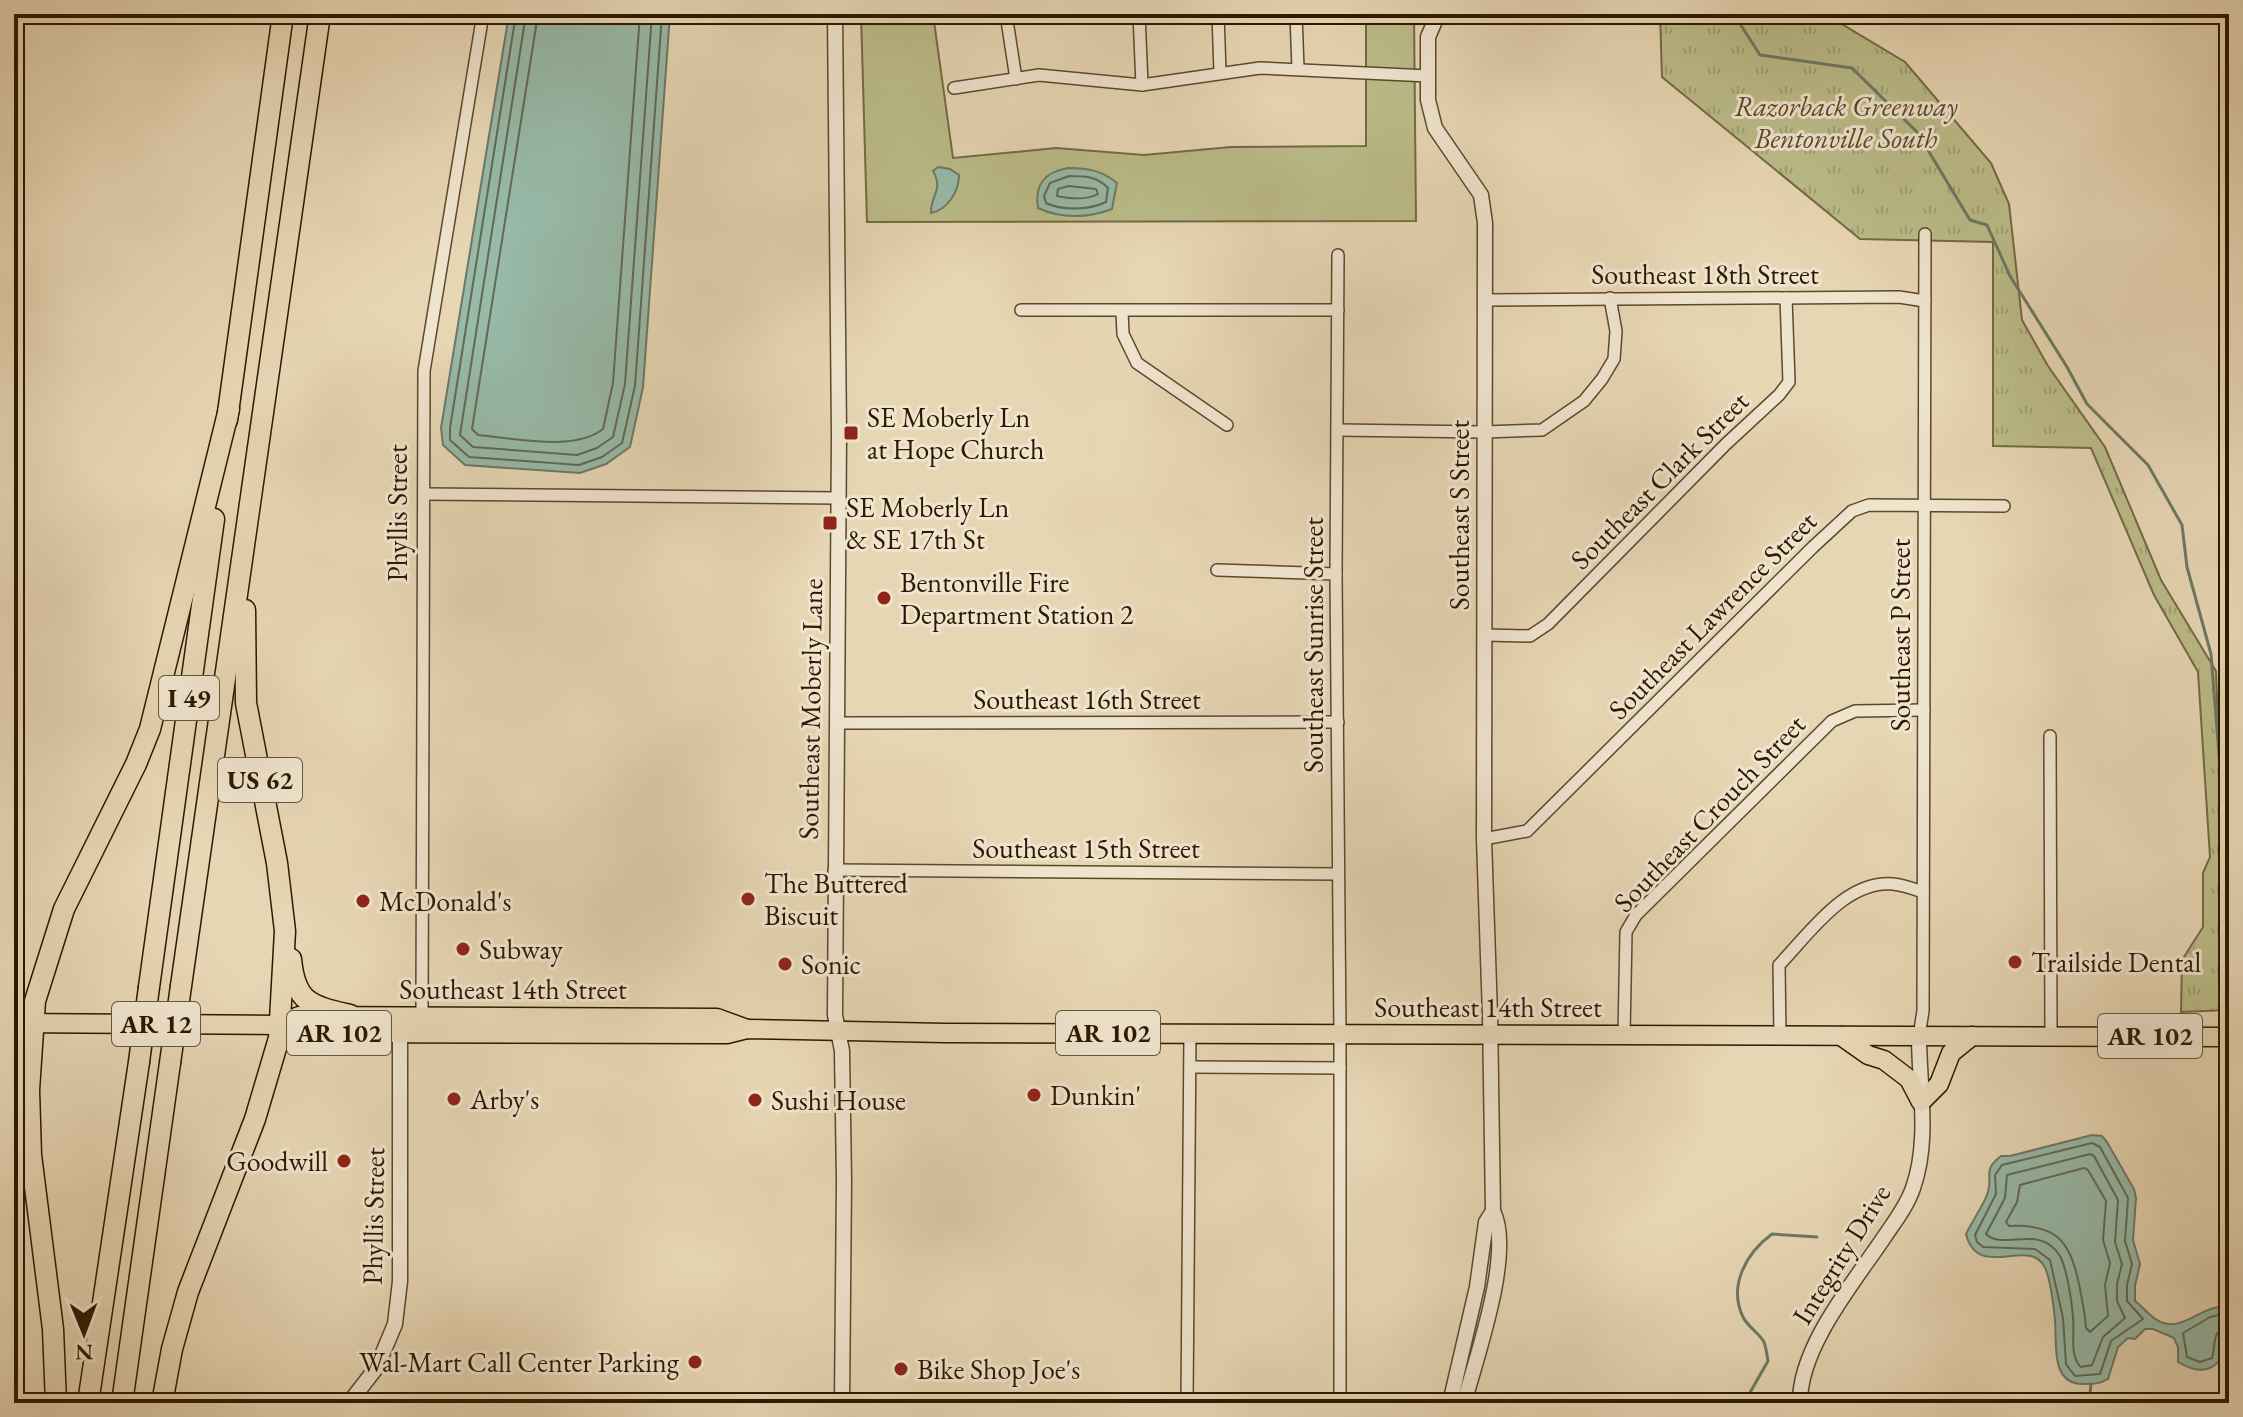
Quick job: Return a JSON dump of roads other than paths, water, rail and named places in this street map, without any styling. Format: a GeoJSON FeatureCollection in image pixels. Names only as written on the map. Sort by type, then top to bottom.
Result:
{"type":"FeatureCollection","features":[{"type":"Feature","properties":{"kind":"highway","name":"I 49"},"geometry":{"type":"LineString","coordinates":[[88,1403],[139,1062],[283,14]]}},
{"type":"Feature","properties":{"kind":"highway","name":"I 49"},"geometry":{"type":"LineString","coordinates":[[122,1403],[320,14]]}},
{"type":"Feature","properties":{"kind":"highway"},"geometry":{"type":"LineString","coordinates":[[56,1403],[53,1329],[31,1155],[30,1070],[24,1023],[35,1001],[64,909],[136,764],[150,729],[229,409]]}},
{"type":"Feature","properties":{"kind":"highway","name":"US 62"},"geometry":{"type":"LineString","coordinates":[[246,534],[246,703],[277,863],[293,975],[302,997],[317,1006],[350,1015]]}},
{"type":"Feature","properties":{"kind":"highway","name":"US 62"},"geometry":{"type":"LineString","coordinates":[[279,1025],[285,931]]}},
{"type":"Feature","properties":{"kind":"highway"},"geometry":{"type":"LineString","coordinates":[[162,1403],[180,1319],[255,1119],[279,1038],[279,1025]]}},
{"type":"Feature","properties":{"kind":"highway"},"geometry":{"type":"LineString","coordinates":[[14,1048],[30,1070]]}},
{"type":"Feature","properties":{"kind":"main road","name":"Southeast 14th Street"},"geometry":{"type":"LineString","coordinates":[[279,1025],[299,1016],[350,1015],[400,1025],[422,1016],[717,1018],[747,1029]]}},
{"type":"Feature","properties":{"kind":"main road","name":"Southeast 14th Street"},"geometry":{"type":"LineString","coordinates":[[24,1023],[279,1025],[302,1033],[400,1025],[727,1034],[747,1029],[1190,1034],[2229,1037]]}},
{"type":"Feature","properties":{"kind":"main road"},"geometry":{"type":"LineString","coordinates":[[1841,1036],[1868,1055],[1884,1060],[1909,1079],[1921,1102],[1939,1084],[1951,1053],[1972,1036]]}},
{"type":"Feature","properties":{"kind":"street","name":"Phyllis Street"},"geometry":{"type":"LineString","coordinates":[[422,1016],[424,371],[483,14]]}},
{"type":"Feature","properties":{"kind":"street","name":"Southeast Moberly Lane"},"geometry":{"type":"LineString","coordinates":[[835,14],[837,498],[834,870],[835,1015],[842,1051],[844,1181],[842,1403]]}},
{"type":"Feature","properties":{"kind":"street"},"geometry":{"type":"LineString","coordinates":[[1006,14],[1016,79]]}},
{"type":"Feature","properties":{"kind":"street"},"geometry":{"type":"LineString","coordinates":[[1139,14],[1142,85]]}},
{"type":"Feature","properties":{"kind":"street"},"geometry":{"type":"LineString","coordinates":[[1218,14],[1220,73]]}},
{"type":"Feature","properties":{"kind":"street"},"geometry":{"type":"LineString","coordinates":[[1296,14],[1298,69]]}},
{"type":"Feature","properties":{"kind":"street","name":"Southeast S Street"},"geometry":{"type":"LineString","coordinates":[[1438,14],[1428,37],[1428,100],[1435,128],[1481,195],[1485,223],[1484,839],[1493,1211]]}},
{"type":"Feature","properties":{"kind":"street"},"geometry":{"type":"LineString","coordinates":[[954,88],[1039,75],[1142,85],[1260,68],[1429,76]]}},
{"type":"Feature","properties":{"kind":"street","name":"Southeast P Street"},"geometry":{"type":"LineString","coordinates":[[1919,1036],[1923,1016],[1925,234]]}},
{"type":"Feature","properties":{"kind":"street","name":"Southeast Sunrise Street"},"geometry":{"type":"LineString","coordinates":[[1338,255],[1336,574],[1340,1403]]}},
{"type":"Feature","properties":{"kind":"street","name":"Southeast 18th Street"},"geometry":{"type":"LineString","coordinates":[[1485,300],[1899,297],[1925,301]]}},
{"type":"Feature","properties":{"kind":"street"},"geometry":{"type":"LineString","coordinates":[[1338,430],[1542,430],[1584,401],[1614,359],[1616,331],[1610,298]]}},
{"type":"Feature","properties":{"kind":"street","name":"Southeast Clark Street"},"geometry":{"type":"LineString","coordinates":[[1485,635],[1530,636],[1548,624],[1726,444],[1779,395],[1789,382],[1786,298]]}},
{"type":"Feature","properties":{"kind":"street"},"geometry":{"type":"LineString","coordinates":[[1021,310],[1338,310]]}},
{"type":"Feature","properties":{"kind":"street"},"geometry":{"type":"LineString","coordinates":[[1122,311],[1123,334],[1137,363],[1227,425]]}},
{"type":"Feature","properties":{"kind":"street"},"geometry":{"type":"LineString","coordinates":[[424,494],[837,498]]}},
{"type":"Feature","properties":{"kind":"street","name":"Southeast Lawrence Street"},"geometry":{"type":"LineString","coordinates":[[1484,839],[1527,831],[1852,511],[1869,505],[2004,506]]}},
{"type":"Feature","properties":{"kind":"street"},"geometry":{"type":"LineString","coordinates":[[1217,570],[1336,574]]}},
{"type":"Feature","properties":{"kind":"street","name":"Southeast Crouch Street"},"geometry":{"type":"LineString","coordinates":[[1624,1035],[1626,932],[1636,915],[1832,721],[1855,711],[1924,710]]}},
{"type":"Feature","properties":{"kind":"street","name":"Southeast 16th Street"},"geometry":{"type":"LineString","coordinates":[[836,723],[1338,722]]}},
{"type":"Feature","properties":{"kind":"street"},"geometry":{"type":"LineString","coordinates":[[2050,736],[2051,1036]]}},
{"type":"Feature","properties":{"kind":"street","name":"Southeast 15th Street"},"geometry":{"type":"LineString","coordinates":[[834,870],[1338,874]]}},
{"type":"Feature","properties":{"kind":"street"},"geometry":{"type":"LineString","coordinates":[[1780,1035],[1779,965],[1821,921],[1845,898],[1861,889],[1893,884],[1923,892]]}},
{"type":"Feature","properties":{"kind":"street","name":"Phyllis Street"},"geometry":{"type":"LineString","coordinates":[[349,1403],[377,1367],[395,1324],[400,1281],[400,1025]]}},
{"type":"Feature","properties":{"kind":"street"},"geometry":{"type":"LineString","coordinates":[[1187,1403],[1190,1034]]}},
{"type":"Feature","properties":{"kind":"street","name":"Integrity Drive"},"geometry":{"type":"LineString","coordinates":[[1800,1403],[1806,1365],[1818,1338],[1912,1191],[1921,1157],[1919,1036]]}},
{"type":"Feature","properties":{"kind":"street"},"geometry":{"type":"LineString","coordinates":[[1190,1067],[1340,1068]]}},
{"type":"Feature","properties":{"kind":"street"},"geometry":{"type":"LineString","coordinates":[[1450,1403],[1477,1287],[1486,1222],[1493,1211]]}},
{"type":"Feature","properties":{"kind":"street"},"geometry":{"type":"LineString","coordinates":[[1464,1403],[1497,1274],[1499,1235],[1498,1221],[1493,1211]]}},
{"type":"Feature","properties":{"kind":"water"},"geometry":{"type":"Polygon","coordinates":[[[509,14],[670,14],[643,387],[630,447],[606,464],[580,473],[465,465],[443,445],[441,428],[509,14]]]}},
{"type":"Feature","properties":{"kind":"water"},"geometry":{"type":"Polygon","coordinates":[[[938,167],[950,169],[959,175],[954,194],[947,204],[931,213],[937,188],[933,171],[938,167]]]}},
{"type":"Feature","properties":{"kind":"water"},"geometry":{"type":"Polygon","coordinates":[[[1068,168],[1094,171],[1117,183],[1112,209],[1075,216],[1038,208],[1038,192],[1043,180],[1068,168]]]}},
{"type":"Feature","properties":{"kind":"water"},"geometry":{"type":"Polygon","coordinates":[[[2092,1135],[2102,1136],[2107,1142],[2134,1189],[2133,1240],[2140,1264],[2135,1301],[2163,1323],[2179,1323],[2219,1307],[2229,1288],[2229,1331],[2222,1339],[2221,1359],[2211,1367],[2195,1369],[2178,1362],[2178,1347],[2174,1338],[2145,1329],[2135,1339],[2128,1338],[2118,1347],[2108,1379],[2094,1384],[2073,1383],[2060,1371],[2053,1300],[2044,1266],[2037,1258],[2027,1255],[1992,1257],[1981,1255],[1972,1248],[1966,1234],[1987,1196],[1990,1169],[1995,1161],[2001,1156],[2092,1135]]]}},
{"type":"Feature","properties":{"kind":"waterway"},"geometry":{"type":"LineString","coordinates":[[1730,14],[1737,19],[1760,55],[1852,68],[1917,132],[1970,220],[1987,225],[2010,276],[2087,404],[2148,465],[2182,525],[2187,567],[2211,654],[2224,818],[2229,949]]}},
{"type":"Feature","properties":{"kind":"waterway"},"geometry":{"type":"LineString","coordinates":[[1744,1403],[1768,1361],[1764,1342],[1745,1321],[1739,1305],[1742,1271],[1754,1251],[1772,1234],[1817,1237]]}},
{"type":"Feature","properties":{"kind":"waterway"},"geometry":{"type":"LineString","coordinates":[[2089,1403],[2091,1384]]}},
{"type":"Feature","properties":{"kind":"place","name":"SE Moberly Ln at Hope Church"},"geometry":{"type":"Point","coordinates":[851,433]}},
{"type":"Feature","properties":{"kind":"place","name":"SE Moberly Ln & SE 17th St"},"geometry":{"type":"Point","coordinates":[830,523]}},
{"type":"Feature","properties":{"kind":"place","name":"Bentonville Fire Department Station 2"},"geometry":{"type":"Point","coordinates":[884,598]}},
{"type":"Feature","properties":{"kind":"place","name":"The Buttered Biscuit"},"geometry":{"type":"Point","coordinates":[748,899]}},
{"type":"Feature","properties":{"kind":"place","name":"McDonald's"},"geometry":{"type":"Point","coordinates":[363,901]}},
{"type":"Feature","properties":{"kind":"place","name":"Subway"},"geometry":{"type":"Point","coordinates":[463,949]}},
{"type":"Feature","properties":{"kind":"place","name":"Trailside Dental"},"geometry":{"type":"Point","coordinates":[2015,962]}},
{"type":"Feature","properties":{"kind":"place","name":"Sonic"},"geometry":{"type":"Point","coordinates":[785,964]}},
{"type":"Feature","properties":{"kind":"place","name":"Dunkin'"},"geometry":{"type":"Point","coordinates":[1034,1095]}},
{"type":"Feature","properties":{"kind":"place","name":"Arby's"},"geometry":{"type":"Point","coordinates":[454,1099]}},
{"type":"Feature","properties":{"kind":"place","name":"Sushi House"},"geometry":{"type":"Point","coordinates":[755,1100]}},
{"type":"Feature","properties":{"kind":"place","name":"Goodwill"},"geometry":{"type":"Point","coordinates":[344,1161]}},
{"type":"Feature","properties":{"kind":"place","name":"Wal-Mart Call Center Parking"},"geometry":{"type":"Point","coordinates":[695,1362]}},
{"type":"Feature","properties":{"kind":"place","name":"Bike Shop Joe's"},"geometry":{"type":"Point","coordinates":[901,1369]}},
{"type":"Feature","properties":{"kind":"park label","name":"Razorback Greenway Bentonville South"},"geometry":{"type":"Point","coordinates":[1846,122]}}]}
